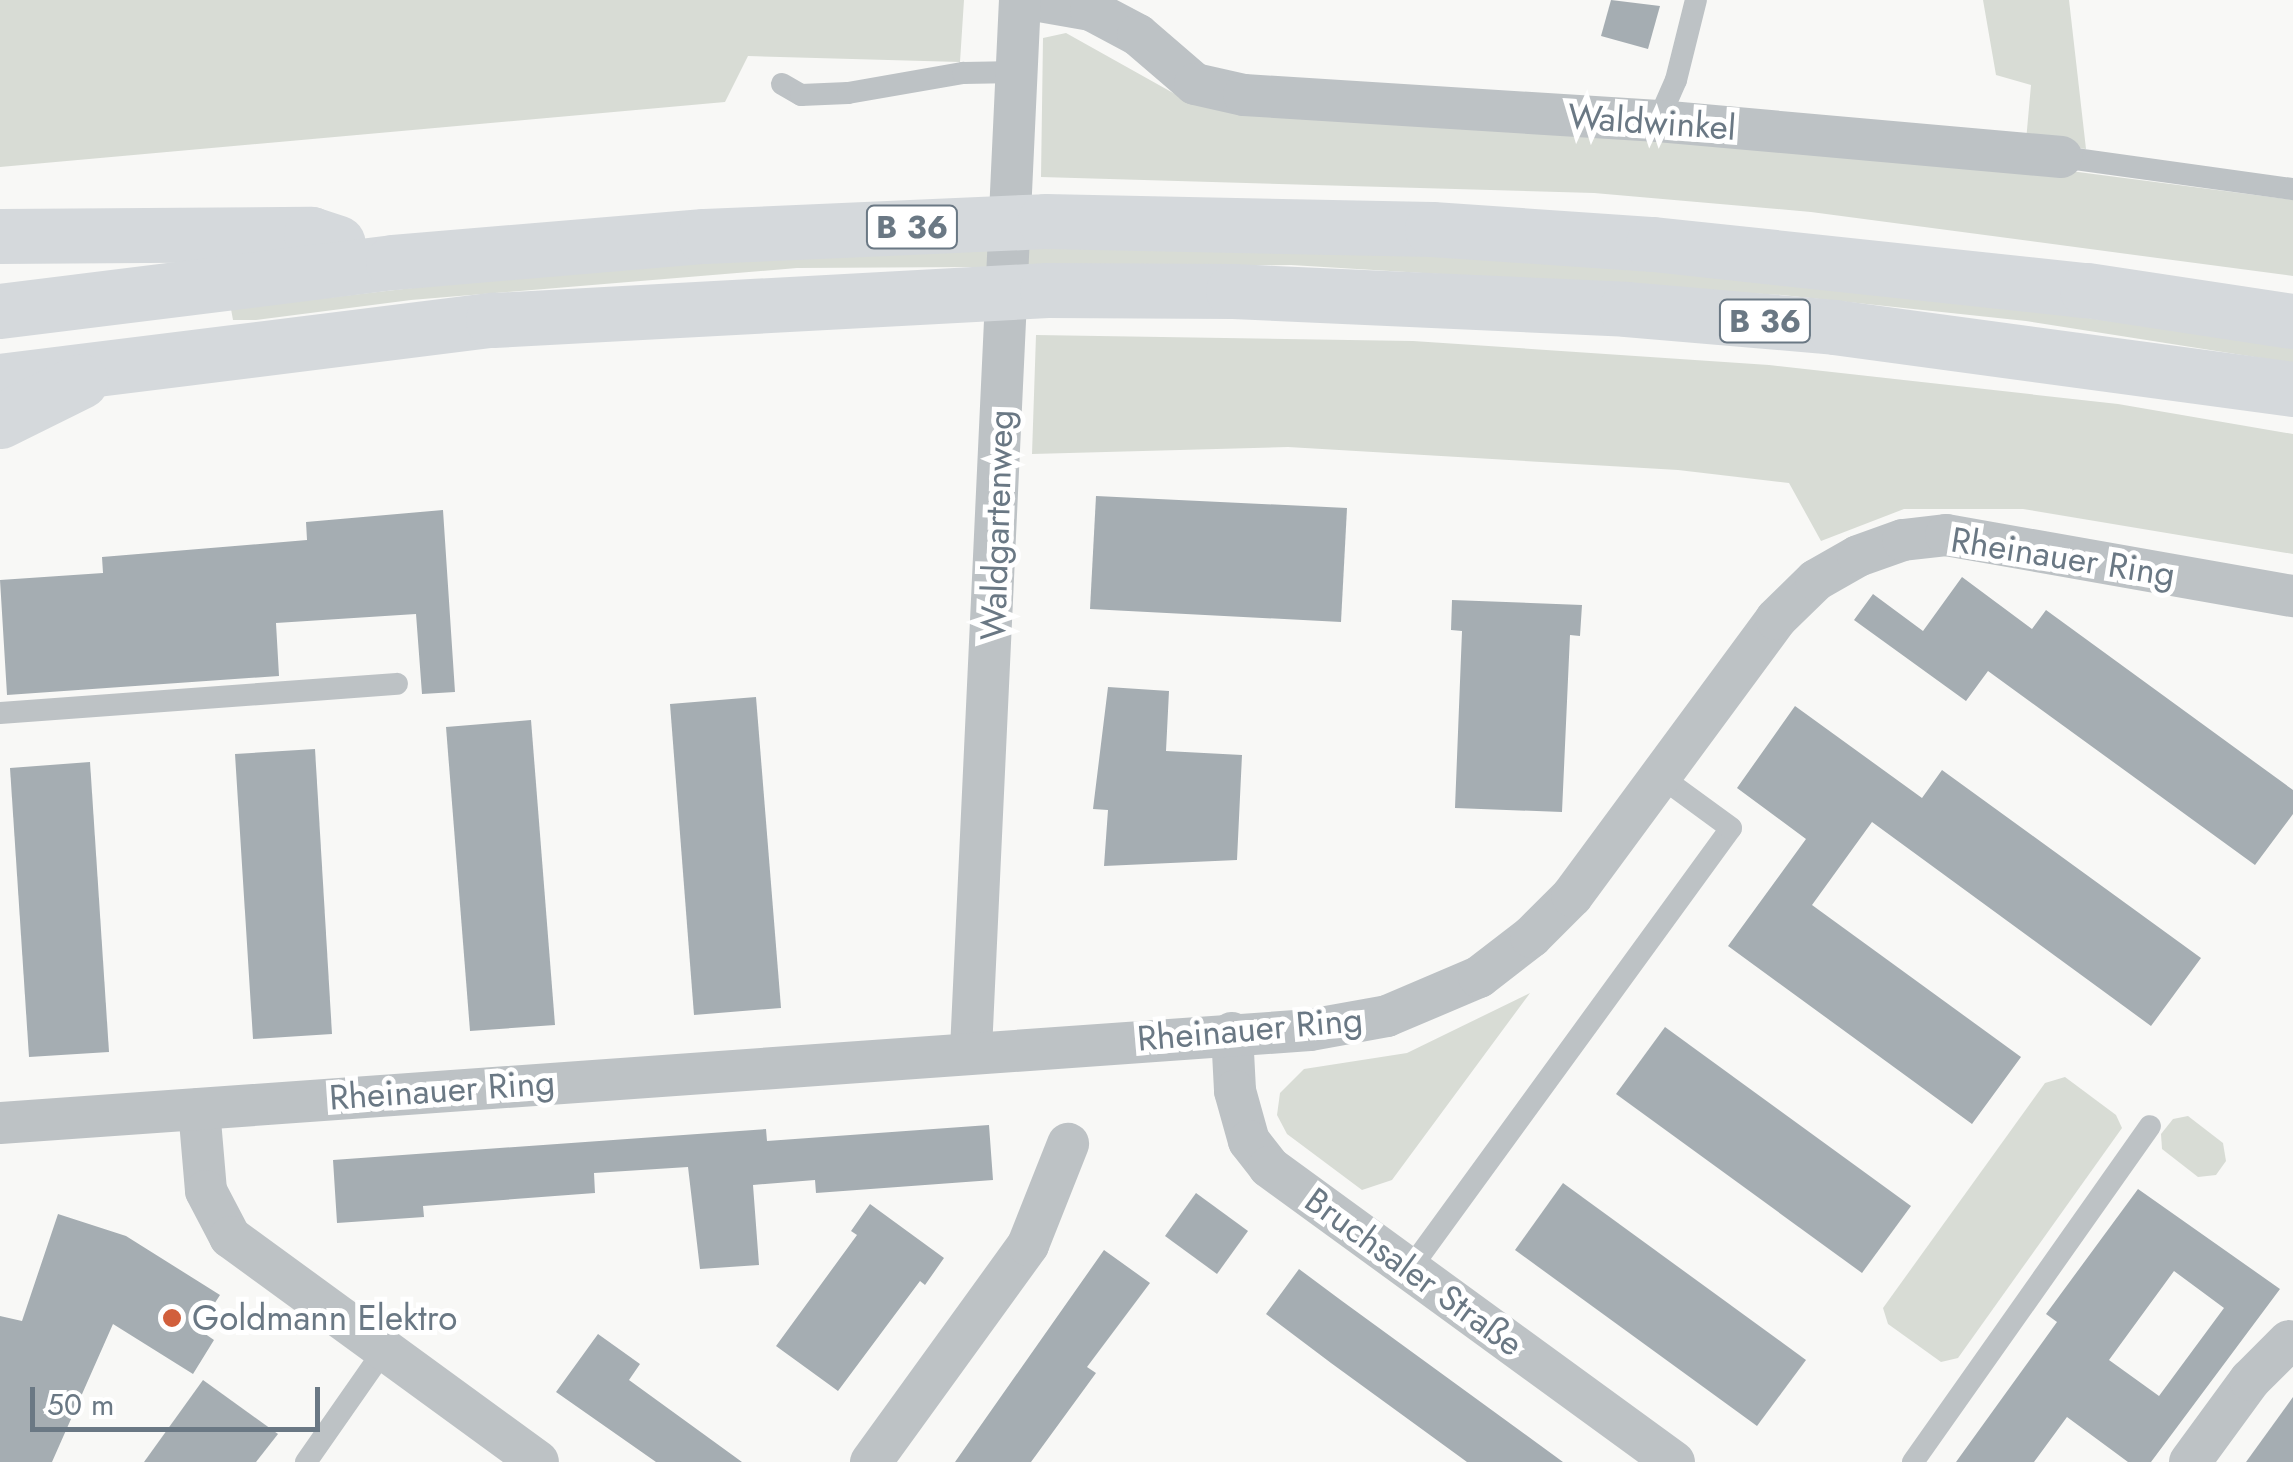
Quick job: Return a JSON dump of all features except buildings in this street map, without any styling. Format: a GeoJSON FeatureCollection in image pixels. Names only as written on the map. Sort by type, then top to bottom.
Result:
{"type":"FeatureCollection","features":[{"type":"Feature","properties":{"kind":"highway","name":"B 36"},"geometry":{"type":"LineString","coordinates":[[0,310],[393,262],[704,236],[1045,221],[1267,223],[1804,257],[2293,321]]}},
{"type":"Feature","properties":{"kind":"highway"},"geometry":{"type":"LineString","coordinates":[[0,236],[311,234],[393,262]]}},
{"type":"Feature","properties":{"kind":"highway","name":"B 36"},"geometry":{"type":"LineString","coordinates":[[0,381],[114,363],[493,320],[719,303],[1214,291],[1606,308],[1834,327],[2293,389]]}},
{"type":"Feature","properties":{"kind":"highway"},"geometry":{"type":"LineString","coordinates":[[0,422],[114,363]]}},
{"type":"Feature","properties":{"kind":"street","name":"Waldgartenweg"},"geometry":{"type":"LineString","coordinates":[[972,1050],[1020,0]]}},
{"type":"Feature","properties":{"kind":"street","name":"Waldwinkel"},"geometry":{"type":"LineString","coordinates":[[1034,0],[1091,10],[1138,35],[1196,84],[1244,95],[1658,120],[2061,157]]}},
{"type":"Feature","properties":{"kind":"street","name":"Rheinauer Ring"},"geometry":{"type":"LineString","coordinates":[[0,1123],[972,1050],[1310,1030],[1387,1016],[1479,977],[1572,896],[1776,619],[1816,580],[1903,540],[1992,540],[2293,596]]}},
{"type":"Feature","properties":{"kind":"street","name":"Bruchsaler Straße"},"geometry":{"type":"LineString","coordinates":[[1232,1033],[1235,1092],[1249,1141],[1269,1167],[1674,1462]]}},
{"type":"Feature","properties":{"kind":"street"},"geometry":{"type":"LineString","coordinates":[[199,1109],[206,1191],[230,1238],[538,1462]]}},
{"type":"Feature","properties":{"kind":"street"},"geometry":{"type":"LineString","coordinates":[[871,1462],[1028,1245],[1068,1144]]}},
{"type":"Feature","properties":{"kind":"street"},"geometry":{"type":"LineString","coordinates":[[2190,1462],[2250,1380],[2289,1340]]}},
{"type":"Feature","properties":{"kind":"lane"},"geometry":{"type":"LineString","coordinates":[[1658,120],[1676,80],[1696,0]]}},
{"type":"Feature","properties":{"kind":"lane"},"geometry":{"type":"LineString","coordinates":[[782,84],[802,95],[848,93],[964,73],[1018,72]]}},
{"type":"Feature","properties":{"kind":"lane","name":"Waldwinkel"},"geometry":{"type":"LineString","coordinates":[[2061,157],[2293,189]]}},
{"type":"Feature","properties":{"kind":"lane"},"geometry":{"type":"LineString","coordinates":[[0,712],[397,684]]}},
{"type":"Feature","properties":{"kind":"lane"},"geometry":{"type":"LineString","coordinates":[[1410,1269],[1731,828],[1660,776]]}},
{"type":"Feature","properties":{"kind":"lane"},"geometry":{"type":"LineString","coordinates":[[1914,1462],[2150,1126]]}},
{"type":"Feature","properties":{"kind":"lane"},"geometry":{"type":"LineString","coordinates":[[306,1462],[384,1350]]}},
{"type":"Feature","properties":{"kind":"shaded area"},"geometry":{"type":"Polygon","coordinates":[[[0,0],[964,0],[960,62],[748,56],[725,102],[0,167],[0,0]]]}},
{"type":"Feature","properties":{"kind":"shaded area"},"geometry":{"type":"Polygon","coordinates":[[[1983,0],[2069,0],[2086,149],[2026,141],[2031,85],[1996,75],[1983,0]]]}},
{"type":"Feature","properties":{"kind":"shaded area"},"geometry":{"type":"Polygon","coordinates":[[[1066,33],[1175,94],[1994,161],[2293,200],[2293,276],[1811,212],[1594,193],[1041,177],[1043,38],[1066,33]]]}},
{"type":"Feature","properties":{"kind":"shaded area"},"geometry":{"type":"Polygon","coordinates":[[[1032,244],[1451,256],[1877,288],[2293,347],[2293,363],[2026,321],[1782,295],[1291,265],[797,268],[411,300],[256,320],[233,320],[231,309],[551,272],[1032,244]]]}},
{"type":"Feature","properties":{"kind":"shaded area"},"geometry":{"type":"Polygon","coordinates":[[[1036,335],[1413,341],[1769,365],[2118,404],[2293,434],[2293,554],[2023,509],[1904,509],[1821,541],[1789,483],[1678,470],[1288,447],[1032,454],[1036,335]]]}},
{"type":"Feature","properties":{"kind":"shaded area"},"geometry":{"type":"Polygon","coordinates":[[[1530,993],[1392,1180],[1362,1190],[1287,1134],[1277,1115],[1280,1093],[1304,1069],[1407,1053],[1530,993]]]}},
{"type":"Feature","properties":{"kind":"shaded area"},"geometry":{"type":"Polygon","coordinates":[[[2065,1077],[2116,1115],[2122,1128],[1958,1358],[1941,1362],[1888,1324],[1883,1308],[2045,1083],[2065,1077]]]}},
{"type":"Feature","properties":{"kind":"shaded area"},"geometry":{"type":"Polygon","coordinates":[[[2188,1116],[2223,1143],[2226,1161],[2216,1175],[2198,1177],[2162,1149],[2161,1134],[2173,1119],[2188,1116]]]}},
{"type":"Feature","properties":{"kind":"place","name":"Goldmann Elektro"},"geometry":{"type":"Point","coordinates":[172,1318]}}]}
